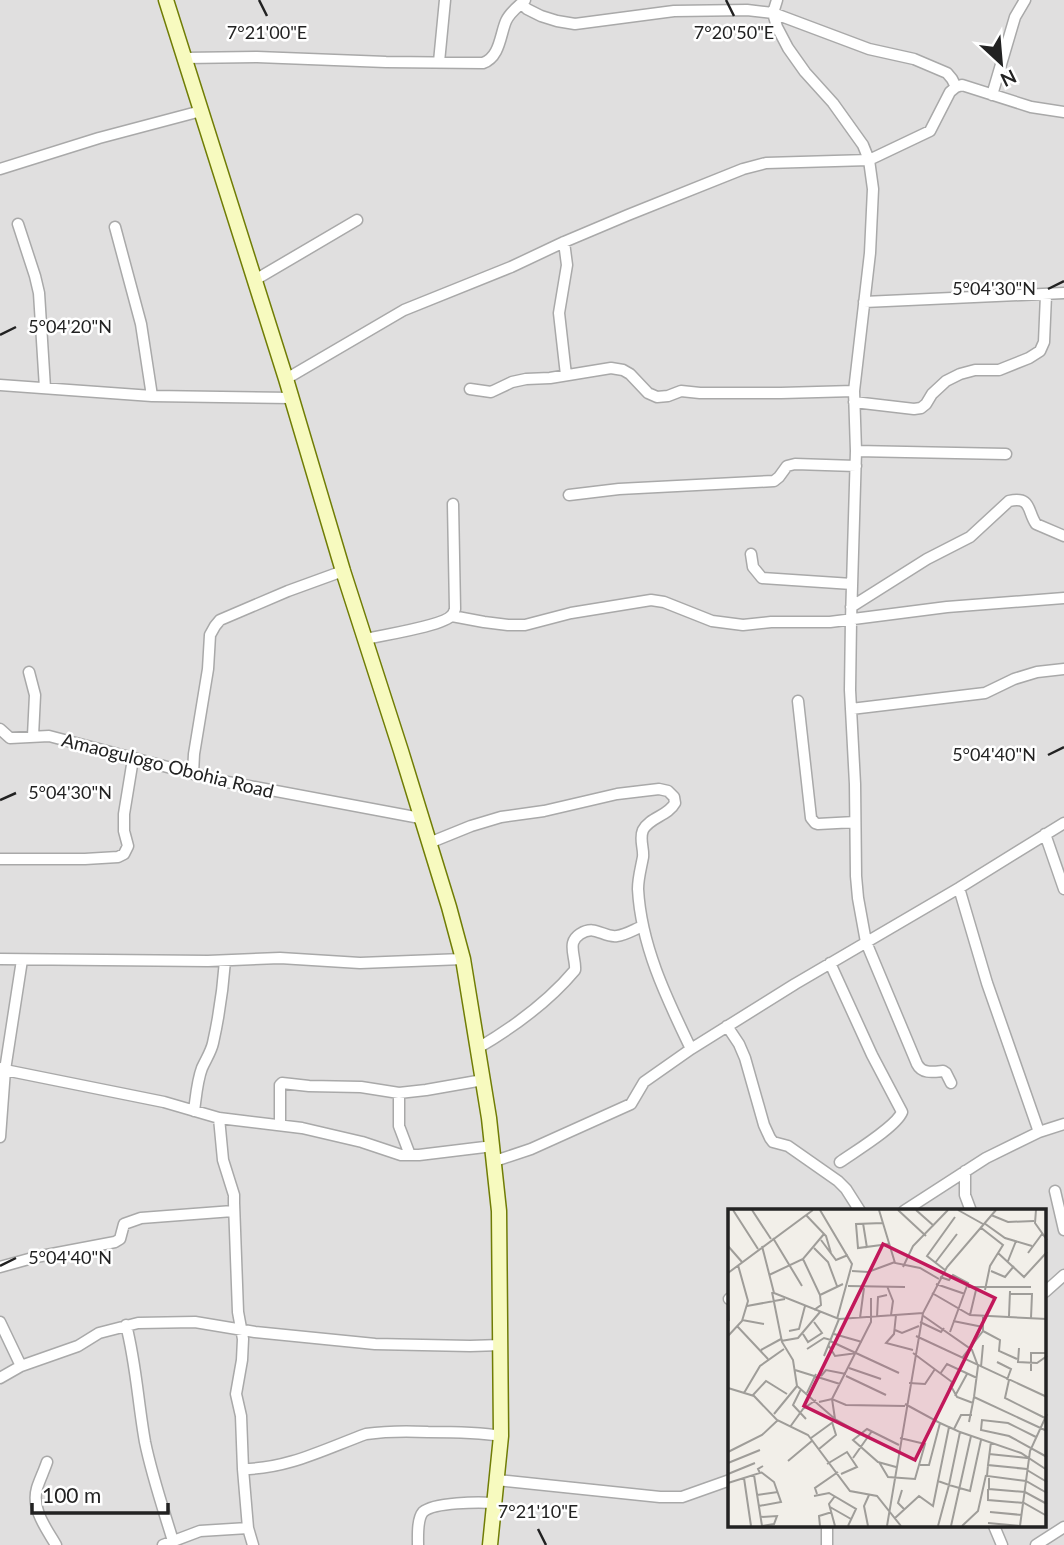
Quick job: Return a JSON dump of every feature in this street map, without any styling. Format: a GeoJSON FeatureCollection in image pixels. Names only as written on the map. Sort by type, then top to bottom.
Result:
{"type":"FeatureCollection","features":[{"type":"Feature","properties":{"kind":"street"},"geometry":{"type":"LineString","coordinates":[[166,0],[292,398],[463,959],[494,1154],[499,1211],[501,1436],[489,1545]]}},
{"type":"Feature","properties":{"kind":"street"},"geometry":{"type":"LineString","coordinates":[[439,62],[445,0]]}},
{"type":"Feature","properties":{"kind":"street"},"geometry":{"type":"LineString","coordinates":[[777,0],[773,13],[788,48],[852,128],[869,160],[873,189],[872,222],[854,396],[856,466],[850,620],[858,898],[866,942],[920,1069],[923,1072],[946,1073],[951,1083]]}},
{"type":"Feature","properties":{"kind":"street"},"geometry":{"type":"LineString","coordinates":[[992,95],[1015,17],[1025,0]]}},
{"type":"Feature","properties":{"kind":"street"},"geometry":{"type":"LineString","coordinates":[[184,58],[257,57],[483,63],[492,58],[506,19],[524,1],[524,6],[541,16],[575,24],[674,11],[747,10],[773,13],[849,43],[914,59],[947,74],[956,86]]}},
{"type":"Feature","properties":{"kind":"street"},"geometry":{"type":"LineString","coordinates":[[286,379],[404,310],[743,169],[766,163],[869,160],[930,131],[950,92],[956,86],[962,85],[1031,107],[1064,112]]}},
{"type":"Feature","properties":{"kind":"street"},"geometry":{"type":"LineString","coordinates":[[0,169],[99,138],[201,111]]}},
{"type":"Feature","properties":{"kind":"street"},"geometry":{"type":"LineString","coordinates":[[255,280],[357,220]]}},
{"type":"Feature","properties":{"kind":"street"},"geometry":{"type":"LineString","coordinates":[[18,224],[39,293],[45,388]]}},
{"type":"Feature","properties":{"kind":"street"},"geometry":{"type":"LineString","coordinates":[[115,227],[141,324],[152,396]]}},
{"type":"Feature","properties":{"kind":"street"},"geometry":{"type":"LineString","coordinates":[[564,242],[568,265],[559,313],[566,375]]}},
{"type":"Feature","properties":{"kind":"street"},"geometry":{"type":"LineString","coordinates":[[864,302],[1064,293]]}},
{"type":"Feature","properties":{"kind":"street"},"geometry":{"type":"LineString","coordinates":[[470,389],[491,392],[513,382],[611,368],[630,374],[648,393],[657,397],[681,391],[854,396],[914,409],[921,408],[946,381],[960,374],[975,370],[999,370],[1040,351],[1044,342],[1046,295]]}},
{"type":"Feature","properties":{"kind":"street"},"geometry":{"type":"LineString","coordinates":[[0,385],[152,396],[292,398]]}},
{"type":"Feature","properties":{"kind":"street"},"geometry":{"type":"LineString","coordinates":[[856,451],[1006,454]]}},
{"type":"Feature","properties":{"kind":"street"},"geometry":{"type":"LineString","coordinates":[[569,495],[619,489],[774,481],[787,466],[795,464],[856,466]]}},
{"type":"Feature","properties":{"kind":"street"},"geometry":{"type":"LineString","coordinates":[[851,607],[927,559],[970,537],[1009,501],[1015,499],[1025,503],[1030,507],[1035,524],[1064,536]]}},
{"type":"Feature","properties":{"kind":"street"},"geometry":{"type":"LineString","coordinates":[[366,639],[422,627],[452,616],[455,609],[453,504]]}},
{"type":"Feature","properties":{"kind":"street"},"geometry":{"type":"LineString","coordinates":[[751,554],[753,567],[762,578],[852,584]]}},
{"type":"Feature","properties":{"kind":"street"},"geometry":{"type":"LineString","coordinates":[[194,774],[194,754],[208,669],[210,635],[215,625],[220,620],[288,591],[343,571]]}},
{"type":"Feature","properties":{"kind":"street"},"geometry":{"type":"LineString","coordinates":[[452,616],[525,625],[572,613],[651,600],[712,621],[743,625],[830,622],[947,607],[1064,598]]}},
{"type":"Feature","properties":{"kind":"street"},"geometry":{"type":"LineString","coordinates":[[851,709],[985,693],[1014,679],[1037,672],[1064,669]]}},
{"type":"Feature","properties":{"kind":"street"},"geometry":{"type":"LineString","coordinates":[[29,672],[35,695],[33,736]]}},
{"type":"Feature","properties":{"kind":"street"},"geometry":{"type":"LineString","coordinates":[[798,701],[811,818],[818,824],[855,822]]}},
{"type":"Feature","properties":{"kind":"street","name":"Amaogulogo Obohia Road"},"geometry":{"type":"LineString","coordinates":[[0,729],[10,738],[50,736],[217,780],[420,818]]}},
{"type":"Feature","properties":{"kind":"street"},"geometry":{"type":"LineString","coordinates":[[0,859],[85,859],[118,857],[124,854],[128,846],[124,831],[124,814],[133,759]]}},
{"type":"Feature","properties":{"kind":"street"},"geometry":{"type":"LineString","coordinates":[[429,843],[501,817],[544,811],[617,794],[659,789],[668,791],[674,797],[675,803],[671,810],[651,821],[641,836],[644,848],[638,888],[643,926],[661,984],[691,1049]]}},
{"type":"Feature","properties":{"kind":"street"},"geometry":{"type":"LineString","coordinates":[[3,1069],[164,1102],[219,1118],[302,1128],[362,1142],[392,1153],[494,1154],[531,1149],[631,1104],[644,1082],[691,1049],[1064,823]]}},
{"type":"Feature","properties":{"kind":"street"},"geometry":{"type":"LineString","coordinates":[[1045,834],[1064,889]]}},
{"type":"Feature","properties":{"kind":"street"},"geometry":{"type":"LineString","coordinates":[[959,888],[987,983],[1039,1132]]}},
{"type":"Feature","properties":{"kind":"street"},"geometry":{"type":"LineString","coordinates":[[478,1048],[531,1011],[565,982],[575,970],[572,944],[581,934],[598,931],[618,936],[643,926]]}},
{"type":"Feature","properties":{"kind":"street"},"geometry":{"type":"LineString","coordinates":[[0,959],[225,961],[280,958],[360,963],[463,959]]}},
{"type":"Feature","properties":{"kind":"street"},"geometry":{"type":"LineString","coordinates":[[0,1137],[3,1069],[22,960]]}},
{"type":"Feature","properties":{"kind":"street"},"geometry":{"type":"LineString","coordinates":[[194,1111],[202,1068],[212,1045],[225,961]]}},
{"type":"Feature","properties":{"kind":"street"},"geometry":{"type":"LineString","coordinates":[[830,963],[872,1055],[902,1112],[892,1125],[840,1162]]}},
{"type":"Feature","properties":{"kind":"street"},"geometry":{"type":"LineString","coordinates":[[727,1026],[745,1058],[770,1138],[788,1146],[838,1181],[859,1209]]}},
{"type":"Feature","properties":{"kind":"street"},"geometry":{"type":"LineString","coordinates":[[280,1125],[282,1083],[361,1087],[400,1093],[483,1080]]}},
{"type":"Feature","properties":{"kind":"street"},"geometry":{"type":"LineString","coordinates":[[400,1093],[398,1126],[410,1155]]}},
{"type":"Feature","properties":{"kind":"street"},"geometry":{"type":"LineString","coordinates":[[219,1118],[223,1160],[233,1195],[238,1304],[243,1339],[236,1394],[241,1416],[248,1528],[253,1545]]}},
{"type":"Feature","properties":{"kind":"street"},"geometry":{"type":"LineString","coordinates":[[907,1209],[986,1158],[1039,1132],[1064,1124]]}},
{"type":"Feature","properties":{"kind":"street"},"geometry":{"type":"LineString","coordinates":[[965,1171],[965,1195],[970,1209]]}},
{"type":"Feature","properties":{"kind":"street"},"geometry":{"type":"LineString","coordinates":[[1055,1191],[1064,1230]]}},
{"type":"Feature","properties":{"kind":"street"},"geometry":{"type":"LineString","coordinates":[[0,1267],[36,1257],[115,1242],[120,1239],[124,1224],[141,1218],[233,1211]]}},
{"type":"Feature","properties":{"kind":"street"},"geometry":{"type":"LineString","coordinates":[[1046,1292],[1064,1275]]}},
{"type":"Feature","properties":{"kind":"street"},"geometry":{"type":"LineString","coordinates":[[0,1322],[21,1366]]}},
{"type":"Feature","properties":{"kind":"street"},"geometry":{"type":"LineString","coordinates":[[0,1378],[21,1366],[78,1346],[99,1333],[126,1325],[157,1322],[195,1322],[241,1330],[375,1344],[501,1345]]}},
{"type":"Feature","properties":{"kind":"street"},"geometry":{"type":"LineString","coordinates":[[126,1325],[133,1351],[148,1455],[168,1543],[200,1531],[248,1528]]}},
{"type":"Feature","properties":{"kind":"street"},"geometry":{"type":"LineString","coordinates":[[243,1469],[301,1460],[377,1432],[453,1432],[501,1436]]}},
{"type":"Feature","properties":{"kind":"street"},"geometry":{"type":"LineString","coordinates":[[47,1462],[36,1491],[36,1504],[39,1517],[57,1545]]}},
{"type":"Feature","properties":{"kind":"street"},"geometry":{"type":"LineString","coordinates":[[497,1480],[660,1497],[682,1497],[728,1481]]}},
{"type":"Feature","properties":{"kind":"street"},"geometry":{"type":"LineString","coordinates":[[418,1545],[420,1519],[426,1511],[449,1504],[494,1503]]}},
{"type":"Feature","properties":{"kind":"street"},"geometry":{"type":"LineString","coordinates":[[1036,1545],[1064,1527]]}},
{"type":"Feature","properties":{"kind":"street"},"geometry":{"type":"LineString","coordinates":[[995,1528],[1002,1545]]}},
{"type":"Feature","properties":{"kind":"shaded area"},"geometry":{"type":"Polygon","coordinates":[[[0,0],[1064,0],[1064,1545],[0,1545],[0,0]]]}}]}
